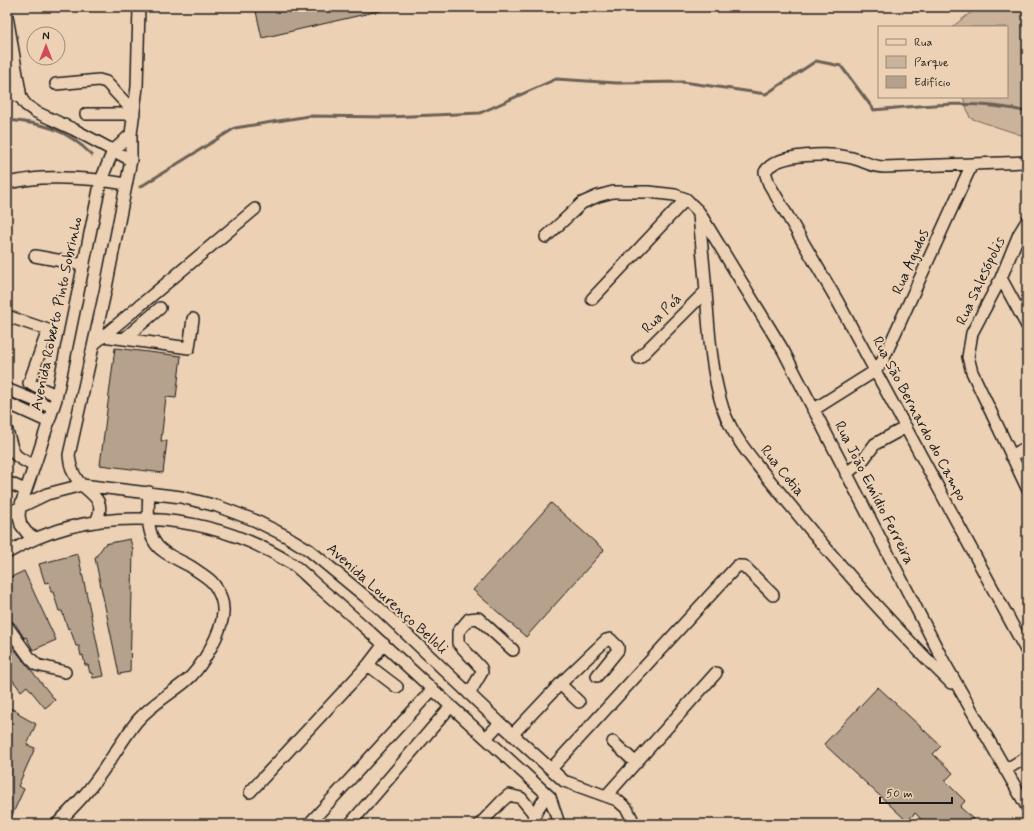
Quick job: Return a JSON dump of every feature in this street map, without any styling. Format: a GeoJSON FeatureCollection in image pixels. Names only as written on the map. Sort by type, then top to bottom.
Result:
{"type":"FeatureCollection","features":[{"type":"Feature","properties":{"kind":"street"},"geometry":{"type":"LineString","coordinates":[[96,522],[99,516],[99,504],[97,498],[82,485],[73,473],[69,464],[69,455],[94,344],[131,160],[131,134],[137,87],[139,7]]}},
{"type":"Feature","properties":{"kind":"street"},"geometry":{"type":"LineString","coordinates":[[7,16],[22,98],[26,105],[36,112],[131,160]]}},
{"type":"Feature","properties":{"kind":"street"},"geometry":{"type":"LineString","coordinates":[[56,84],[98,80],[106,82],[134,113]]}},
{"type":"Feature","properties":{"kind":"street"},"geometry":{"type":"LineString","coordinates":[[7,89],[22,98]]}},
{"type":"Feature","properties":{"kind":"street"},"geometry":{"type":"LineString","coordinates":[[86,114],[134,113]]}},
{"type":"Feature","properties":{"kind":"street","name":"Avenida Roberto Pinto Sobrinho"},"geometry":{"type":"LineString","coordinates":[[20,506],[53,408],[101,180],[113,151],[131,134]]}},
{"type":"Feature","properties":{"kind":"street","name":"Rua São Bernardo do Campo"},"geometry":{"type":"LineString","coordinates":[[972,164],[884,167],[871,166],[853,158],[813,155],[789,158],[775,162],[768,167],[765,172],[766,178],[838,302],[1027,652]]}},
{"type":"Feature","properties":{"kind":"street"},"geometry":{"type":"LineString","coordinates":[[972,164],[1027,162]]}},
{"type":"Feature","properties":{"kind":"street","name":"Rua Agudos"},"geometry":{"type":"LineString","coordinates":[[875,371],[889,349],[972,164]]}},
{"type":"Feature","properties":{"kind":"street"},"geometry":{"type":"LineString","coordinates":[[7,183],[41,178],[101,180],[126,184]]}},
{"type":"Feature","properties":{"kind":"street"},"geometry":{"type":"LineString","coordinates":[[546,237],[582,203],[598,196],[613,192],[649,192],[675,195],[686,199],[592,299]]}},
{"type":"Feature","properties":{"kind":"street","name":"Rua João Emídio Ferreira"},"geometry":{"type":"LineString","coordinates":[[686,199],[699,212],[783,350],[846,474],[961,691],[1027,807]]}},
{"type":"Feature","properties":{"kind":"street"},"geometry":{"type":"LineString","coordinates":[[94,344],[255,209]]}},
{"type":"Feature","properties":{"kind":"street","name":"Rua Cotia"},"geometry":{"type":"LineString","coordinates":[[699,212],[709,333],[717,388],[724,411],[733,431],[754,461],[818,538],[912,643],[961,691]]}},
{"type":"Feature","properties":{"kind":"street","name":"Rua Salesópolis"},"geometry":{"type":"LineString","coordinates":[[1027,221],[1019,234],[1001,278],[972,333],[968,357],[972,372],[1027,488]]}},
{"type":"Feature","properties":{"kind":"street"},"geometry":{"type":"LineString","coordinates":[[35,256],[84,265]]}},
{"type":"Feature","properties":{"kind":"street"},"geometry":{"type":"LineString","coordinates":[[1001,278],[1027,326]]}},
{"type":"Feature","properties":{"kind":"street","name":"Rua Poá"},"geometry":{"type":"LineString","coordinates":[[640,358],[706,291]]}},
{"type":"Feature","properties":{"kind":"street"},"geometry":{"type":"LineString","coordinates":[[124,339],[160,308]]}},
{"type":"Feature","properties":{"kind":"street"},"geometry":{"type":"LineString","coordinates":[[7,316],[48,330],[29,383],[56,395]]}},
{"type":"Feature","properties":{"kind":"street"},"geometry":{"type":"LineString","coordinates":[[103,336],[189,348],[193,319]]}},
{"type":"Feature","properties":{"kind":"street"},"geometry":{"type":"LineString","coordinates":[[813,410],[875,371]]}},
{"type":"Feature","properties":{"kind":"street"},"geometry":{"type":"LineString","coordinates":[[9,390],[53,408]]}},
{"type":"Feature","properties":{"kind":"street"},"geometry":{"type":"LineString","coordinates":[[7,403],[49,422]]}},
{"type":"Feature","properties":{"kind":"street"},"geometry":{"type":"LineString","coordinates":[[846,474],[862,460],[875,444],[906,427]]}},
{"type":"Feature","properties":{"kind":"street"},"geometry":{"type":"LineString","coordinates":[[7,431],[16,457],[34,466]]}},
{"type":"Feature","properties":{"kind":"street"},"geometry":{"type":"LineString","coordinates":[[1011,456],[1027,447]]}},
{"type":"Feature","properties":{"kind":"street"},"geometry":{"type":"LineString","coordinates":[[7,482],[25,490]]}},
{"type":"Feature","properties":{"kind":"street","name":"Avenida Lourenço Belloli"},"geometry":{"type":"LineString","coordinates":[[7,515],[20,506],[48,494],[82,485],[181,497],[217,506],[254,520],[286,536],[309,550],[378,607],[512,735],[564,781],[617,800],[627,809],[633,824]]}},
{"type":"Feature","properties":{"kind":"street"},"geometry":{"type":"LineString","coordinates":[[57,824],[90,789],[137,722],[150,708],[186,681],[195,672],[212,643],[222,620],[223,611],[218,590],[202,574],[162,551],[152,536],[148,519],[148,492]]}},
{"type":"Feature","properties":{"kind":"street"},"geometry":{"type":"LineString","coordinates":[[20,506],[19,516],[21,525],[27,533],[36,538]]}},
{"type":"Feature","properties":{"kind":"street"},"geometry":{"type":"LineString","coordinates":[[7,553],[36,538],[96,522],[148,519],[184,521],[203,525],[262,546],[291,563],[384,644],[547,795],[554,805],[559,824]]}},
{"type":"Feature","properties":{"kind":"street"},"geometry":{"type":"LineString","coordinates":[[551,769],[737,566],[744,566],[773,596]]}},
{"type":"Feature","properties":{"kind":"street"},"geometry":{"type":"LineString","coordinates":[[469,694],[482,672],[481,668],[458,643],[458,632],[468,619],[478,618],[513,650]]}},
{"type":"Feature","properties":{"kind":"street"},"geometry":{"type":"LineString","coordinates":[[7,626],[30,658],[37,665],[65,672]]}},
{"type":"Feature","properties":{"kind":"street"},"geometry":{"type":"LineString","coordinates":[[512,735],[560,684],[606,640],[610,639],[618,647],[618,650],[597,676]]}},
{"type":"Feature","properties":{"kind":"street"},"geometry":{"type":"LineString","coordinates":[[250,792],[368,665],[384,644]]}},
{"type":"Feature","properties":{"kind":"street"},"geometry":{"type":"LineString","coordinates":[[368,665],[397,687]]}},
{"type":"Feature","properties":{"kind":"street"},"geometry":{"type":"LineString","coordinates":[[606,796],[716,673]]}},
{"type":"Feature","properties":{"kind":"street"},"geometry":{"type":"LineString","coordinates":[[560,684],[578,702]]}},
{"type":"Feature","properties":{"kind":"street"},"geometry":{"type":"LineString","coordinates":[[309,824],[433,689]]}},
{"type":"Feature","properties":{"kind":"street"},"geometry":{"type":"LineString","coordinates":[[350,824],[451,706]]}},
{"type":"Feature","properties":{"kind":"street"},"geometry":{"type":"LineString","coordinates":[[486,738],[500,723]]}},
{"type":"Feature","properties":{"kind":"street"},"geometry":{"type":"LineString","coordinates":[[614,742],[636,763]]}},
{"type":"Feature","properties":{"kind":"street"},"geometry":{"type":"LineString","coordinates":[[1005,770],[1027,757]]}},
{"type":"Feature","properties":{"kind":"street"},"geometry":{"type":"LineString","coordinates":[[480,824],[502,801],[510,795],[521,798],[533,819],[547,795]]}},
{"type":"Feature","properties":{"kind":"green space"},"geometry":{"type":"Polygon","coordinates":[[[978,7],[1027,7],[1027,137],[970,118],[963,98],[1008,98],[1008,26],[953,26],[978,7]]]}},
{"type":"Feature","properties":{"kind":"building"},"geometry":{"type":"Polygon","coordinates":[[[255,7],[383,7],[383,10],[262,38],[255,7]]]}},
{"type":"Feature","properties":{"kind":"building"},"geometry":{"type":"Polygon","coordinates":[[[115,348],[181,356],[176,398],[166,397],[161,441],[167,441],[163,473],[100,465],[115,348]]]}},
{"type":"Feature","properties":{"kind":"building"},"geometry":{"type":"Polygon","coordinates":[[[551,503],[604,550],[526,637],[473,590],[551,503]]]}},
{"type":"Feature","properties":{"kind":"building"},"geometry":{"type":"Polygon","coordinates":[[[130,539],[133,550],[130,672],[119,674],[95,558],[105,544],[130,539]]]}},
{"type":"Feature","properties":{"kind":"building"},"geometry":{"type":"Polygon","coordinates":[[[78,554],[104,676],[93,678],[88,665],[85,665],[83,655],[81,656],[79,646],[76,646],[70,628],[68,629],[62,611],[59,611],[53,592],[51,592],[49,582],[45,583],[39,564],[78,554]]]}},
{"type":"Feature","properties":{"kind":"building"},"geometry":{"type":"Polygon","coordinates":[[[24,571],[56,640],[33,650],[26,637],[24,638],[16,625],[7,616],[7,579],[24,571]]]}},
{"type":"Feature","properties":{"kind":"building"},"geometry":{"type":"Polygon","coordinates":[[[7,640],[55,700],[45,708],[27,686],[21,691],[7,673],[7,640]]]}},
{"type":"Feature","properties":{"kind":"building"},"geometry":{"type":"Polygon","coordinates":[[[878,687],[941,746],[933,754],[953,773],[945,781],[965,801],[960,807],[973,819],[968,824],[926,824],[915,813],[907,821],[824,744],[878,687]]]}},
{"type":"Feature","properties":{"kind":"building"},"geometry":{"type":"Polygon","coordinates":[[[7,707],[19,712],[18,714],[36,724],[27,745],[35,748],[18,786],[24,789],[8,824],[7,707]]]}},
{"type":"Feature","properties":{"kind":"waterway"},"geometry":{"type":"LineString","coordinates":[[140,187],[235,128],[309,116],[388,117],[480,113],[556,79],[617,83],[683,82],[766,94],[816,61],[841,66],[874,110],[912,106],[970,104],[1008,108],[1027,112]]}},
{"type":"Feature","properties":{"kind":"waterway"},"geometry":{"type":"LineString","coordinates":[[7,120],[32,123],[63,133],[73,139],[92,155]]}}]}
